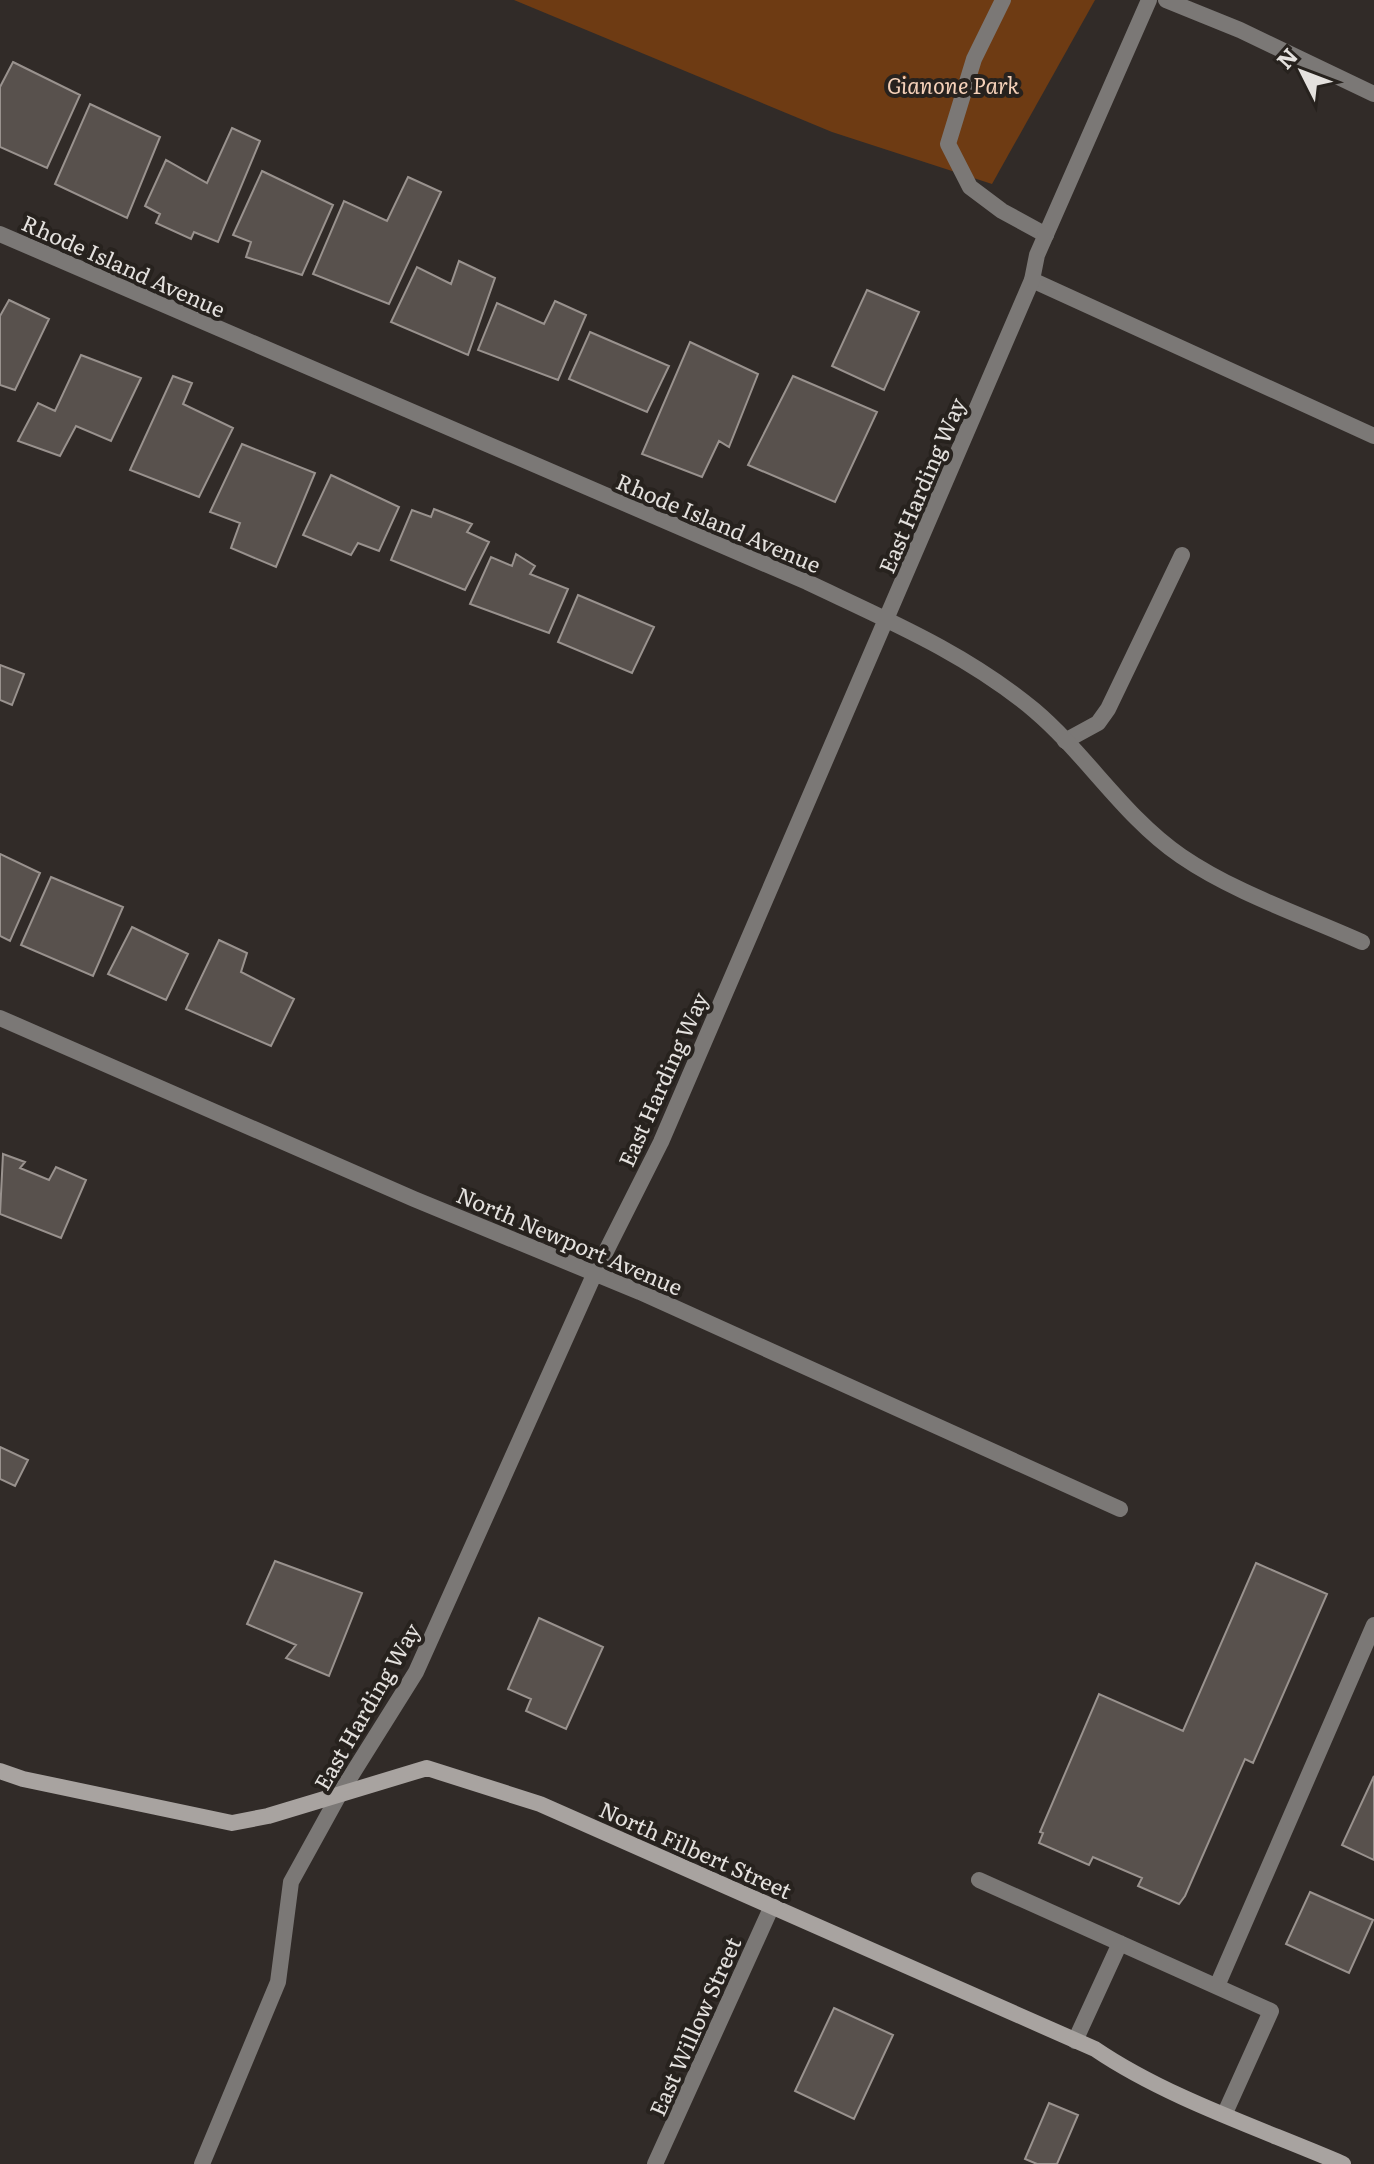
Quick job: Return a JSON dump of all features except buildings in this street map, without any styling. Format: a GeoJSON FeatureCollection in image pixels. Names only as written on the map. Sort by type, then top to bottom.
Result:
{"type":"FeatureCollection","features":[{"type":"Feature","properties":{"kind":"street"},"geometry":{"type":"LineString","coordinates":[[1003,0],[974,59],[948,144],[970,187],[1002,211],[1046,235]]}},
{"type":"Feature","properties":{"kind":"street","name":"East Harding Way"},"geometry":{"type":"LineString","coordinates":[[202,2164],[278,1982],[291,1882],[339,1795],[416,1672],[594,1275],[661,1142],[1032,280],[1046,235],[1149,0]]}},
{"type":"Feature","properties":{"kind":"street"},"geometry":{"type":"LineString","coordinates":[[1166,0],[1240,30],[1374,94]]}},
{"type":"Feature","properties":{"kind":"street","name":"Rhode Island Avenue"},"geometry":{"type":"LineString","coordinates":[[0,234],[886,620],[978,666],[1036,712],[1135,818],[1181,856],[1362,942]]}},
{"type":"Feature","properties":{"kind":"street"},"geometry":{"type":"LineString","coordinates":[[1032,280],[1374,436]]}},
{"type":"Feature","properties":{"kind":"street"},"geometry":{"type":"LineString","coordinates":[[1065,741],[1098,723],[1108,709],[1182,555]]}},
{"type":"Feature","properties":{"kind":"street","name":"North Newport Avenue"},"geometry":{"type":"LineString","coordinates":[[0,1018],[594,1275],[640,1292],[1120,1509]]}},
{"type":"Feature","properties":{"kind":"street"},"geometry":{"type":"LineString","coordinates":[[1217,1986],[1374,1625]]}},
{"type":"Feature","properties":{"kind":"street","name":"North Filbert Street"},"geometry":{"type":"LineString","coordinates":[[0,1771],[54,1786],[232,1823],[427,1768],[540,1804],[1075,2041],[1225,2113],[1343,2164]]}},
{"type":"Feature","properties":{"kind":"street"},"geometry":{"type":"LineString","coordinates":[[979,1880],[1271,2011],[1225,2113]]}},
{"type":"Feature","properties":{"kind":"street","name":"East Willow Street"},"geometry":{"type":"LineString","coordinates":[[655,2164],[772,1906]]}},
{"type":"Feature","properties":{"kind":"street"},"geometry":{"type":"LineString","coordinates":[[1075,2041],[1120,1943]]}},
{"type":"Feature","properties":{"kind":"green space","name":"Gianone Park"},"geometry":{"type":"Polygon","coordinates":[[[514,0],[1095,0],[992,184],[832,132],[514,0]]]}}]}
